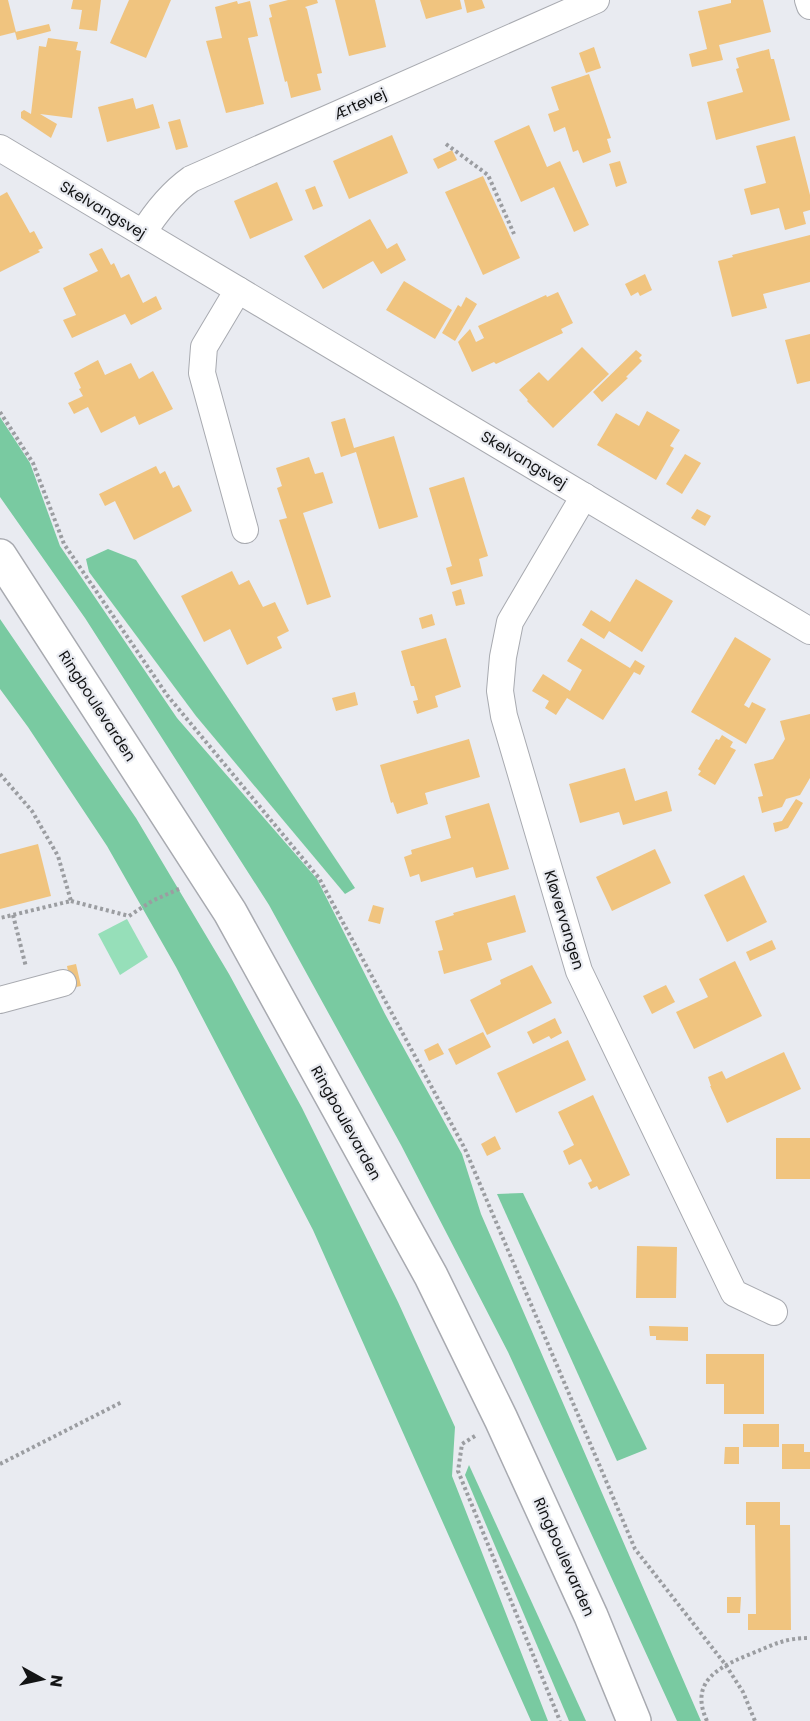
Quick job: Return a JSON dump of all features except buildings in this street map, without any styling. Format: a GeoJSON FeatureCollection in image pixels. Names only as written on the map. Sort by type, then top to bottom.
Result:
{"type":"FeatureCollection","features":[{"type":"Feature","properties":{"kind":"main road","name":"Ringboulevarden"},"geometry":{"type":"LineString","coordinates":[[0,556],[230,912],[431,1276],[501,1419],[591,1616],[634,1721]]}},
{"type":"Feature","properties":{"kind":"street","name":"Ærtevej"},"geometry":{"type":"LineString","coordinates":[[143,233],[158,209],[191,179],[596,0]]}},
{"type":"Feature","properties":{"kind":"street"},"geometry":{"type":"LineString","coordinates":[[808,0],[810,6]]}},
{"type":"Feature","properties":{"kind":"street","name":"Skelvangsvej"},"geometry":{"type":"LineString","coordinates":[[0,147],[810,631]]}},
{"type":"Feature","properties":{"kind":"street"},"geometry":{"type":"LineString","coordinates":[[238,290],[204,347],[202,373],[245,530]]}},
{"type":"Feature","properties":{"kind":"street","name":"Kløvervangen"},"geometry":{"type":"LineString","coordinates":[[584,496],[510,622],[503,657],[500,691],[504,716],[579,971],[734,1293],[774,1312]]}},
{"type":"Feature","properties":{"kind":"street"},"geometry":{"type":"LineString","coordinates":[[0,1000],[63,983]]}},
{"type":"Feature","properties":{"kind":"path"},"geometry":{"type":"LineString","coordinates":[[446,144],[488,175],[514,234]]}},
{"type":"Feature","properties":{"kind":"path"},"geometry":{"type":"LineString","coordinates":[[0,412],[33,463],[64,544],[167,695],[319,878],[465,1149],[635,1549],[725,1664],[743,1692],[755,1721]]}},
{"type":"Feature","properties":{"kind":"path"},"geometry":{"type":"LineString","coordinates":[[0,774],[32,811],[58,856],[71,901]]}},
{"type":"Feature","properties":{"kind":"path"},"geometry":{"type":"LineString","coordinates":[[0,918],[71,901],[129,916],[152,901],[180,889],[203,870]]}},
{"type":"Feature","properties":{"kind":"path"},"geometry":{"type":"LineString","coordinates":[[13,915],[32,991]]}},
{"type":"Feature","properties":{"kind":"path"},"geometry":{"type":"LineString","coordinates":[[0,1464],[122,1402]]}},
{"type":"Feature","properties":{"kind":"path"},"geometry":{"type":"LineString","coordinates":[[501,1419],[462,1444],[458,1472],[560,1721]]}},
{"type":"Feature","properties":{"kind":"path"},"geometry":{"type":"LineString","coordinates":[[706,1721],[701,1709],[703,1688],[712,1673],[725,1664],[789,1638],[810,1638]]}},
{"type":"Feature","properties":{"kind":"green space"},"geometry":{"type":"Polygon","coordinates":[[[0,417],[30,463],[60,546],[177,718],[317,879],[385,1014],[462,1154],[481,1214],[701,1721],[677,1721],[508,1352],[401,1145],[269,905],[85,618],[0,497],[0,417]]]}},
{"type":"Feature","properties":{"kind":"green space"},"geometry":{"type":"Polygon","coordinates":[[[108,549],[136,560],[355,888],[345,894],[196,716],[89,572],[86,559],[108,549]]]}},
{"type":"Feature","properties":{"kind":"green space"},"geometry":{"type":"Polygon","coordinates":[[[0,619],[136,818],[229,974],[302,1108],[398,1302],[455,1427],[452,1476],[548,1721],[531,1721],[313,1230],[176,967],[107,846],[0,689],[0,619]]]}},
{"type":"Feature","properties":{"kind":"green space"},"geometry":{"type":"Polygon","coordinates":[[[127,919],[148,957],[120,975],[98,934],[127,919]]]}},
{"type":"Feature","properties":{"kind":"green space"},"geometry":{"type":"Polygon","coordinates":[[[523,1193],[647,1449],[617,1461],[497,1194],[523,1193]]]}},
{"type":"Feature","properties":{"kind":"green space"},"geometry":{"type":"Polygon","coordinates":[[[469,1465],[586,1721],[569,1721],[465,1475],[469,1465]]]}}]}
